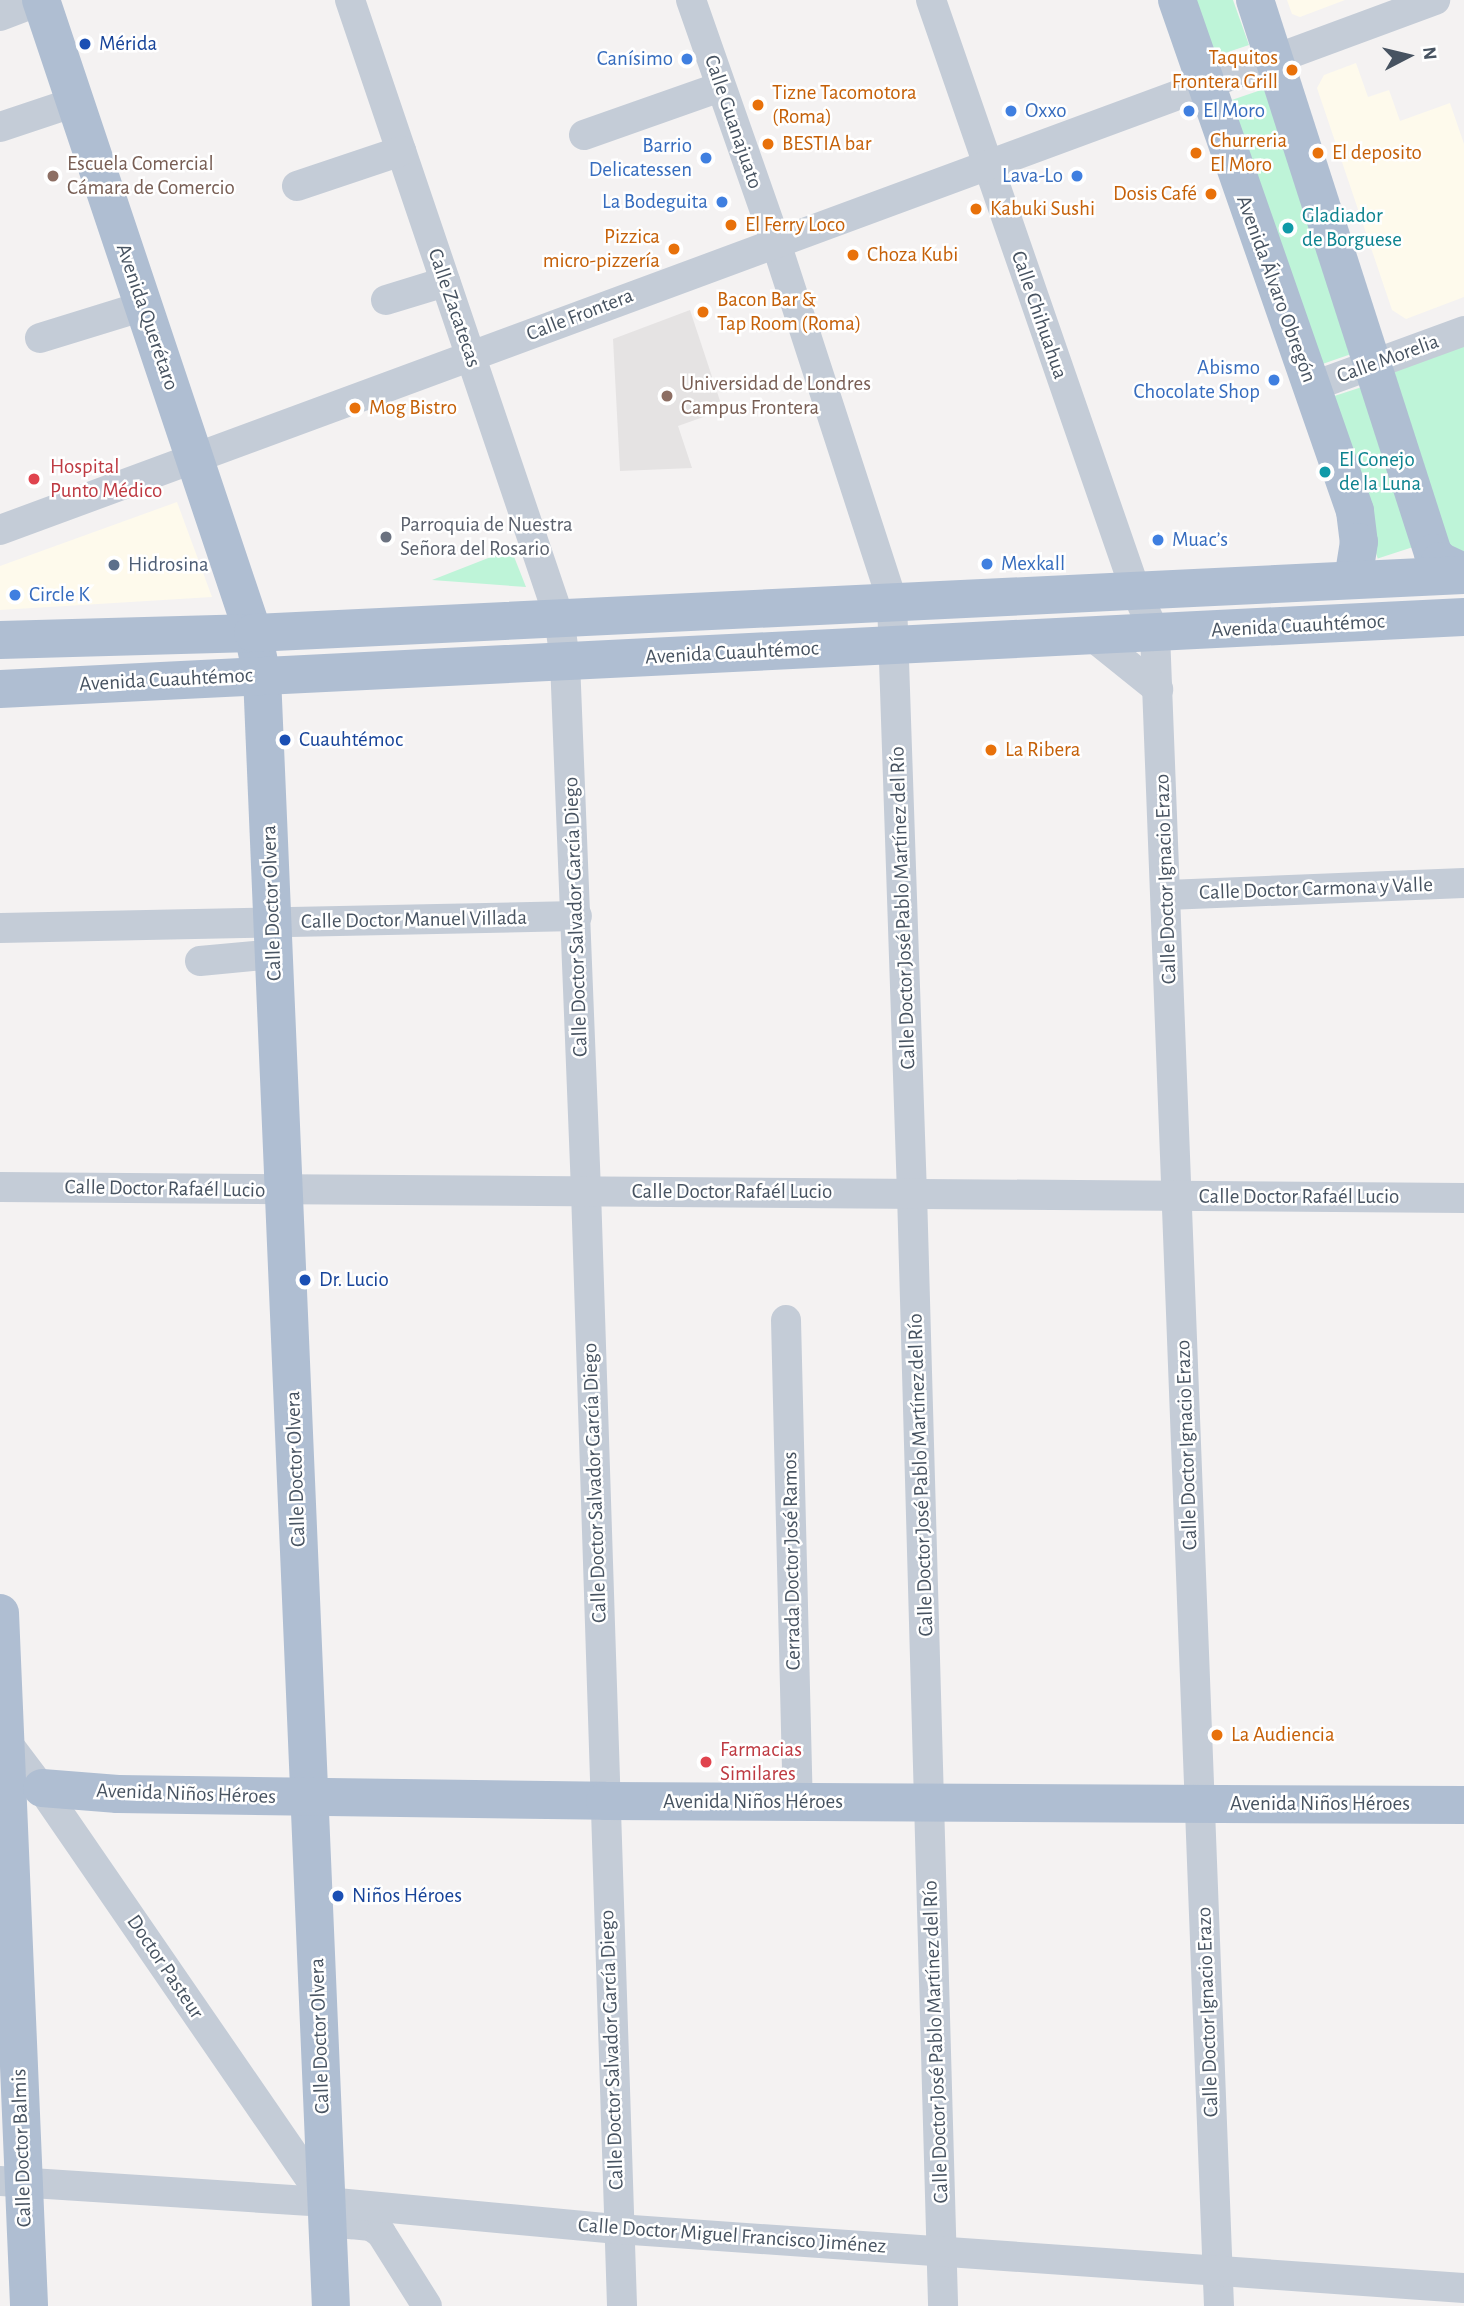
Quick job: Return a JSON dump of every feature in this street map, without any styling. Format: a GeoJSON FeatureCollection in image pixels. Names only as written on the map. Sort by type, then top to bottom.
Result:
{"type":"FeatureCollection","features":[{"type":"Feature","properties":{"kind":"main road","name":"Avenida Querétaro"},"geometry":{"type":"LineString","coordinates":[[41,0],[258,656]]}},
{"type":"Feature","properties":{"kind":"main road","name":"Avenida Álvaro Obregón"},"geometry":{"type":"LineString","coordinates":[[1177,0],[1204,85],[1359,528],[1353,580]]}},
{"type":"Feature","properties":{"kind":"main road"},"geometry":{"type":"LineString","coordinates":[[1255,0],[1370,365],[1433,553],[1440,561],[1464,574]]}},
{"type":"Feature","properties":{"kind":"main road","name":"Avenida Cuauhtémoc"},"geometry":{"type":"LineString","coordinates":[[894,625],[1092,636],[1146,613],[1353,580],[1464,574]]}},
{"type":"Feature","properties":{"kind":"main road","name":"Avenida Cuauhtémoc"},"geometry":{"type":"LineString","coordinates":[[0,689],[258,656],[562,640],[1146,613],[1464,617]]}},
{"type":"Feature","properties":{"kind":"main road","name":"Avenida Cuauhtémoc"},"geometry":{"type":"LineString","coordinates":[[0,640],[258,656]]}},
{"type":"Feature","properties":{"kind":"main road","name":"Calle Doctor Olvera"},"geometry":{"type":"LineString","coordinates":[[258,656],[273,938],[331,2306]]}},
{"type":"Feature","properties":{"kind":"main road","name":"Calle Doctor Balmis"},"geometry":{"type":"LineString","coordinates":[[0,1613],[2,1740],[9,1821],[12,2182],[29,2306]]}},
{"type":"Feature","properties":{"kind":"main road","name":"Avenida Niños Héroes"},"geometry":{"type":"LineString","coordinates":[[42,1788],[118,1794],[605,1801],[1464,1805]]}},
{"type":"Feature","properties":{"kind":"street"},"geometry":{"type":"LineString","coordinates":[[0,16],[41,0]]}},
{"type":"Feature","properties":{"kind":"street","name":"Calle Zacatecas"},"geometry":{"type":"LineString","coordinates":[[350,0],[471,357],[562,640]]}},
{"type":"Feature","properties":{"kind":"street","name":"Calle Guanajuato"},"geometry":{"type":"LineString","coordinates":[[691,0],[776,243],[894,625]]}},
{"type":"Feature","properties":{"kind":"street","name":"Calle Chihuahua"},"geometry":{"type":"LineString","coordinates":[[931,0],[1146,613]]}},
{"type":"Feature","properties":{"kind":"street","name":"Calle Frontera"},"geometry":{"type":"LineString","coordinates":[[0,530],[1435,0]]}},
{"type":"Feature","properties":{"kind":"street"},"geometry":{"type":"LineString","coordinates":[[584,135],[720,87]]}},
{"type":"Feature","properties":{"kind":"street"},"geometry":{"type":"LineString","coordinates":[[0,127],[75,102]]}},
{"type":"Feature","properties":{"kind":"street"},"geometry":{"type":"LineString","coordinates":[[297,186],[401,151]]}},
{"type":"Feature","properties":{"kind":"street"},"geometry":{"type":"LineString","coordinates":[[386,300],[445,282]]}},
{"type":"Feature","properties":{"kind":"street"},"geometry":{"type":"LineString","coordinates":[[40,338],[144,306]]}},
{"type":"Feature","properties":{"kind":"street","name":"Calle Morelia"},"geometry":{"type":"LineString","coordinates":[[1311,387],[1464,331]]}},
{"type":"Feature","properties":{"kind":"street"},"geometry":{"type":"LineString","coordinates":[[1146,613],[1464,601]]}},
{"type":"Feature","properties":{"kind":"street","name":"Calle Doctor Ignacio Erazo"},"geometry":{"type":"LineString","coordinates":[[1146,613],[1158,689],[1167,895],[1219,2306]]}},
{"type":"Feature","properties":{"kind":"street","name":"Calle Doctor José Pablo Martínez del Río"},"geometry":{"type":"LineString","coordinates":[[894,625],[943,2306]]}},
{"type":"Feature","properties":{"kind":"street"},"geometry":{"type":"LineString","coordinates":[[1092,636],[1158,689]]}},
{"type":"Feature","properties":{"kind":"street","name":"Calle Doctor Salvador García Diego"},"geometry":{"type":"LineString","coordinates":[[562,640],[586,1191],[622,2306]]}},
{"type":"Feature","properties":{"kind":"street"},"geometry":{"type":"LineString","coordinates":[[0,671],[258,656]]}},
{"type":"Feature","properties":{"kind":"street","name":"Calle Doctor Carmona y Valle"},"geometry":{"type":"LineString","coordinates":[[1167,895],[1464,883]]}},
{"type":"Feature","properties":{"kind":"street","name":"Calle Doctor Manuel Villada"},"geometry":{"type":"LineString","coordinates":[[0,928],[273,938],[576,916]]}},
{"type":"Feature","properties":{"kind":"street"},"geometry":{"type":"LineString","coordinates":[[200,961],[273,938]]}},
{"type":"Feature","properties":{"kind":"street","name":"Calle Doctor Rafaél Lucio"},"geometry":{"type":"LineString","coordinates":[[0,1186],[1464,1198]]}},
{"type":"Feature","properties":{"kind":"street","name":"Cerrada Doctor José Ramos"},"geometry":{"type":"LineString","coordinates":[[786,1320],[798,1802]]}},
{"type":"Feature","properties":{"kind":"street","name":"Doctor Pasteur"},"geometry":{"type":"LineString","coordinates":[[2,1740],[42,1788],[337,2217],[351,2224],[370,2226],[381,2232],[426,2306]]}},
{"type":"Feature","properties":{"kind":"street"},"geometry":{"type":"LineString","coordinates":[[9,1821],[42,1788]]}},
{"type":"Feature","properties":{"kind":"street","name":"Calle Doctor Miguel Francisco Jiménez"},"geometry":{"type":"LineString","coordinates":[[12,2182],[326,2202],[618,2229],[1464,2288]]}},
{"type":"Feature","properties":{"kind":"shaded area"},"geometry":{"type":"Polygon","coordinates":[[[1287,0],[1345,0],[1300,17],[1292,14],[1287,0]]]}},
{"type":"Feature","properties":{"kind":"shaded area"},"geometry":{"type":"Polygon","coordinates":[[[1356,63],[1368,97],[1389,90],[1400,121],[1450,103],[1464,144],[1464,297],[1406,319],[1392,310],[1317,88],[1324,75],[1356,63]]]}},
{"type":"Feature","properties":{"kind":"shaded area","name":"Universidad de Londres Campus Frontera"},"geometry":{"type":"Polygon","coordinates":[[[690,310],[723,410],[678,426],[692,468],[620,471],[613,339],[690,310]]]}},
{"type":"Feature","properties":{"kind":"shaded area"},"geometry":{"type":"Polygon","coordinates":[[[177,502],[212,597],[0,610],[0,566],[177,502]]]}},
{"type":"Feature","properties":{"kind":"green space"},"geometry":{"type":"Polygon","coordinates":[[[1194,0],[1233,0],[1249,45],[1213,57],[1194,0]]]}},
{"type":"Feature","properties":{"kind":"green space"},"geometry":{"type":"Polygon","coordinates":[[[1264,89],[1355,353],[1319,365],[1228,101],[1264,89]]]}},
{"type":"Feature","properties":{"kind":"green space"},"geometry":{"type":"Polygon","coordinates":[[[1464,342],[1464,554],[1451,549],[1390,369],[1464,342]]]}},
{"type":"Feature","properties":{"kind":"green space"},"geometry":{"type":"Polygon","coordinates":[[[1362,387],[1414,547],[1378,559],[1326,399],[1362,387]]]}},
{"type":"Feature","properties":{"kind":"green space"},"geometry":{"type":"Polygon","coordinates":[[[511,549],[526,587],[432,580],[511,549]]]}},
{"type":"Feature","properties":{"kind":"place","name":"Mérida"},"geometry":{"type":"Point","coordinates":[85,44]}},
{"type":"Feature","properties":{"kind":"place","name":"Canísimo"},"geometry":{"type":"Point","coordinates":[687,59]}},
{"type":"Feature","properties":{"kind":"place","name":"Taquitos Frontera Grill"},"geometry":{"type":"Point","coordinates":[1292,70]}},
{"type":"Feature","properties":{"kind":"place","name":"Tizne Tacomotora (Roma)"},"geometry":{"type":"Point","coordinates":[758,105]}},
{"type":"Feature","properties":{"kind":"place","name":"Oxxo"},"geometry":{"type":"Point","coordinates":[1011,111]}},
{"type":"Feature","properties":{"kind":"place","name":"El Moro"},"geometry":{"type":"Point","coordinates":[1189,111]}},
{"type":"Feature","properties":{"kind":"place","name":"BESTIA bar"},"geometry":{"type":"Point","coordinates":[768,144]}},
{"type":"Feature","properties":{"kind":"place","name":"Churreria El Moro"},"geometry":{"type":"Point","coordinates":[1196,153]}},
{"type":"Feature","properties":{"kind":"place","name":"El deposito"},"geometry":{"type":"Point","coordinates":[1318,153]}},
{"type":"Feature","properties":{"kind":"place","name":"Barrio Delicatessen"},"geometry":{"type":"Point","coordinates":[706,158]}},
{"type":"Feature","properties":{"kind":"place","name":"Escuela Comercial Cámara de Comercio"},"geometry":{"type":"Point","coordinates":[53,176]}},
{"type":"Feature","properties":{"kind":"place","name":"Lava-Lo"},"geometry":{"type":"Point","coordinates":[1077,176]}},
{"type":"Feature","properties":{"kind":"place","name":"Dosis Café"},"geometry":{"type":"Point","coordinates":[1211,194]}},
{"type":"Feature","properties":{"kind":"place","name":"La Bodeguita"},"geometry":{"type":"Point","coordinates":[722,202]}},
{"type":"Feature","properties":{"kind":"place","name":"Kabuki Sushi"},"geometry":{"type":"Point","coordinates":[976,209]}},
{"type":"Feature","properties":{"kind":"place","name":"El Ferry Loco"},"geometry":{"type":"Point","coordinates":[731,225]}},
{"type":"Feature","properties":{"kind":"place","name":"Gladiador de Borguese"},"geometry":{"type":"Point","coordinates":[1288,228]}},
{"type":"Feature","properties":{"kind":"place","name":"Pizzica micro-pizzería"},"geometry":{"type":"Point","coordinates":[674,249]}},
{"type":"Feature","properties":{"kind":"place","name":"Choza Kubi"},"geometry":{"type":"Point","coordinates":[853,255]}},
{"type":"Feature","properties":{"kind":"place","name":"Bacon Bar & Tap Room (Roma)"},"geometry":{"type":"Point","coordinates":[703,312]}},
{"type":"Feature","properties":{"kind":"place","name":"Abismo Chocolate Shop"},"geometry":{"type":"Point","coordinates":[1274,380]}},
{"type":"Feature","properties":{"kind":"place","name":"Universidad de Londres Campus Frontera"},"geometry":{"type":"Point","coordinates":[667,396]}},
{"type":"Feature","properties":{"kind":"place","name":"Mog Bistro"},"geometry":{"type":"Point","coordinates":[355,408]}},
{"type":"Feature","properties":{"kind":"place","name":"El Conejo de la Luna"},"geometry":{"type":"Point","coordinates":[1325,472]}},
{"type":"Feature","properties":{"kind":"place","name":"Hospital Punto Médico"},"geometry":{"type":"Point","coordinates":[34,479]}},
{"type":"Feature","properties":{"kind":"place","name":"Parroquia de Nuestra Señora del Rosario"},"geometry":{"type":"Point","coordinates":[386,537]}},
{"type":"Feature","properties":{"kind":"place","name":"Muac’s"},"geometry":{"type":"Point","coordinates":[1158,540]}},
{"type":"Feature","properties":{"kind":"place","name":"Mexkall"},"geometry":{"type":"Point","coordinates":[987,564]}},
{"type":"Feature","properties":{"kind":"place","name":"Hidrosina"},"geometry":{"type":"Point","coordinates":[114,565]}},
{"type":"Feature","properties":{"kind":"place","name":"Circle K"},"geometry":{"type":"Point","coordinates":[15,595]}},
{"type":"Feature","properties":{"kind":"place","name":"Cuauhtémoc"},"geometry":{"type":"Point","coordinates":[285,740]}},
{"type":"Feature","properties":{"kind":"place","name":"La Ribera"},"geometry":{"type":"Point","coordinates":[991,750]}},
{"type":"Feature","properties":{"kind":"place","name":"Dr. Lucio"},"geometry":{"type":"Point","coordinates":[305,1280]}},
{"type":"Feature","properties":{"kind":"place","name":"La Audiencia"},"geometry":{"type":"Point","coordinates":[1217,1735]}},
{"type":"Feature","properties":{"kind":"place","name":"Farmacias Similares"},"geometry":{"type":"Point","coordinates":[706,1762]}},
{"type":"Feature","properties":{"kind":"place","name":"Niños Héroes"},"geometry":{"type":"Point","coordinates":[338,1896]}}]}
